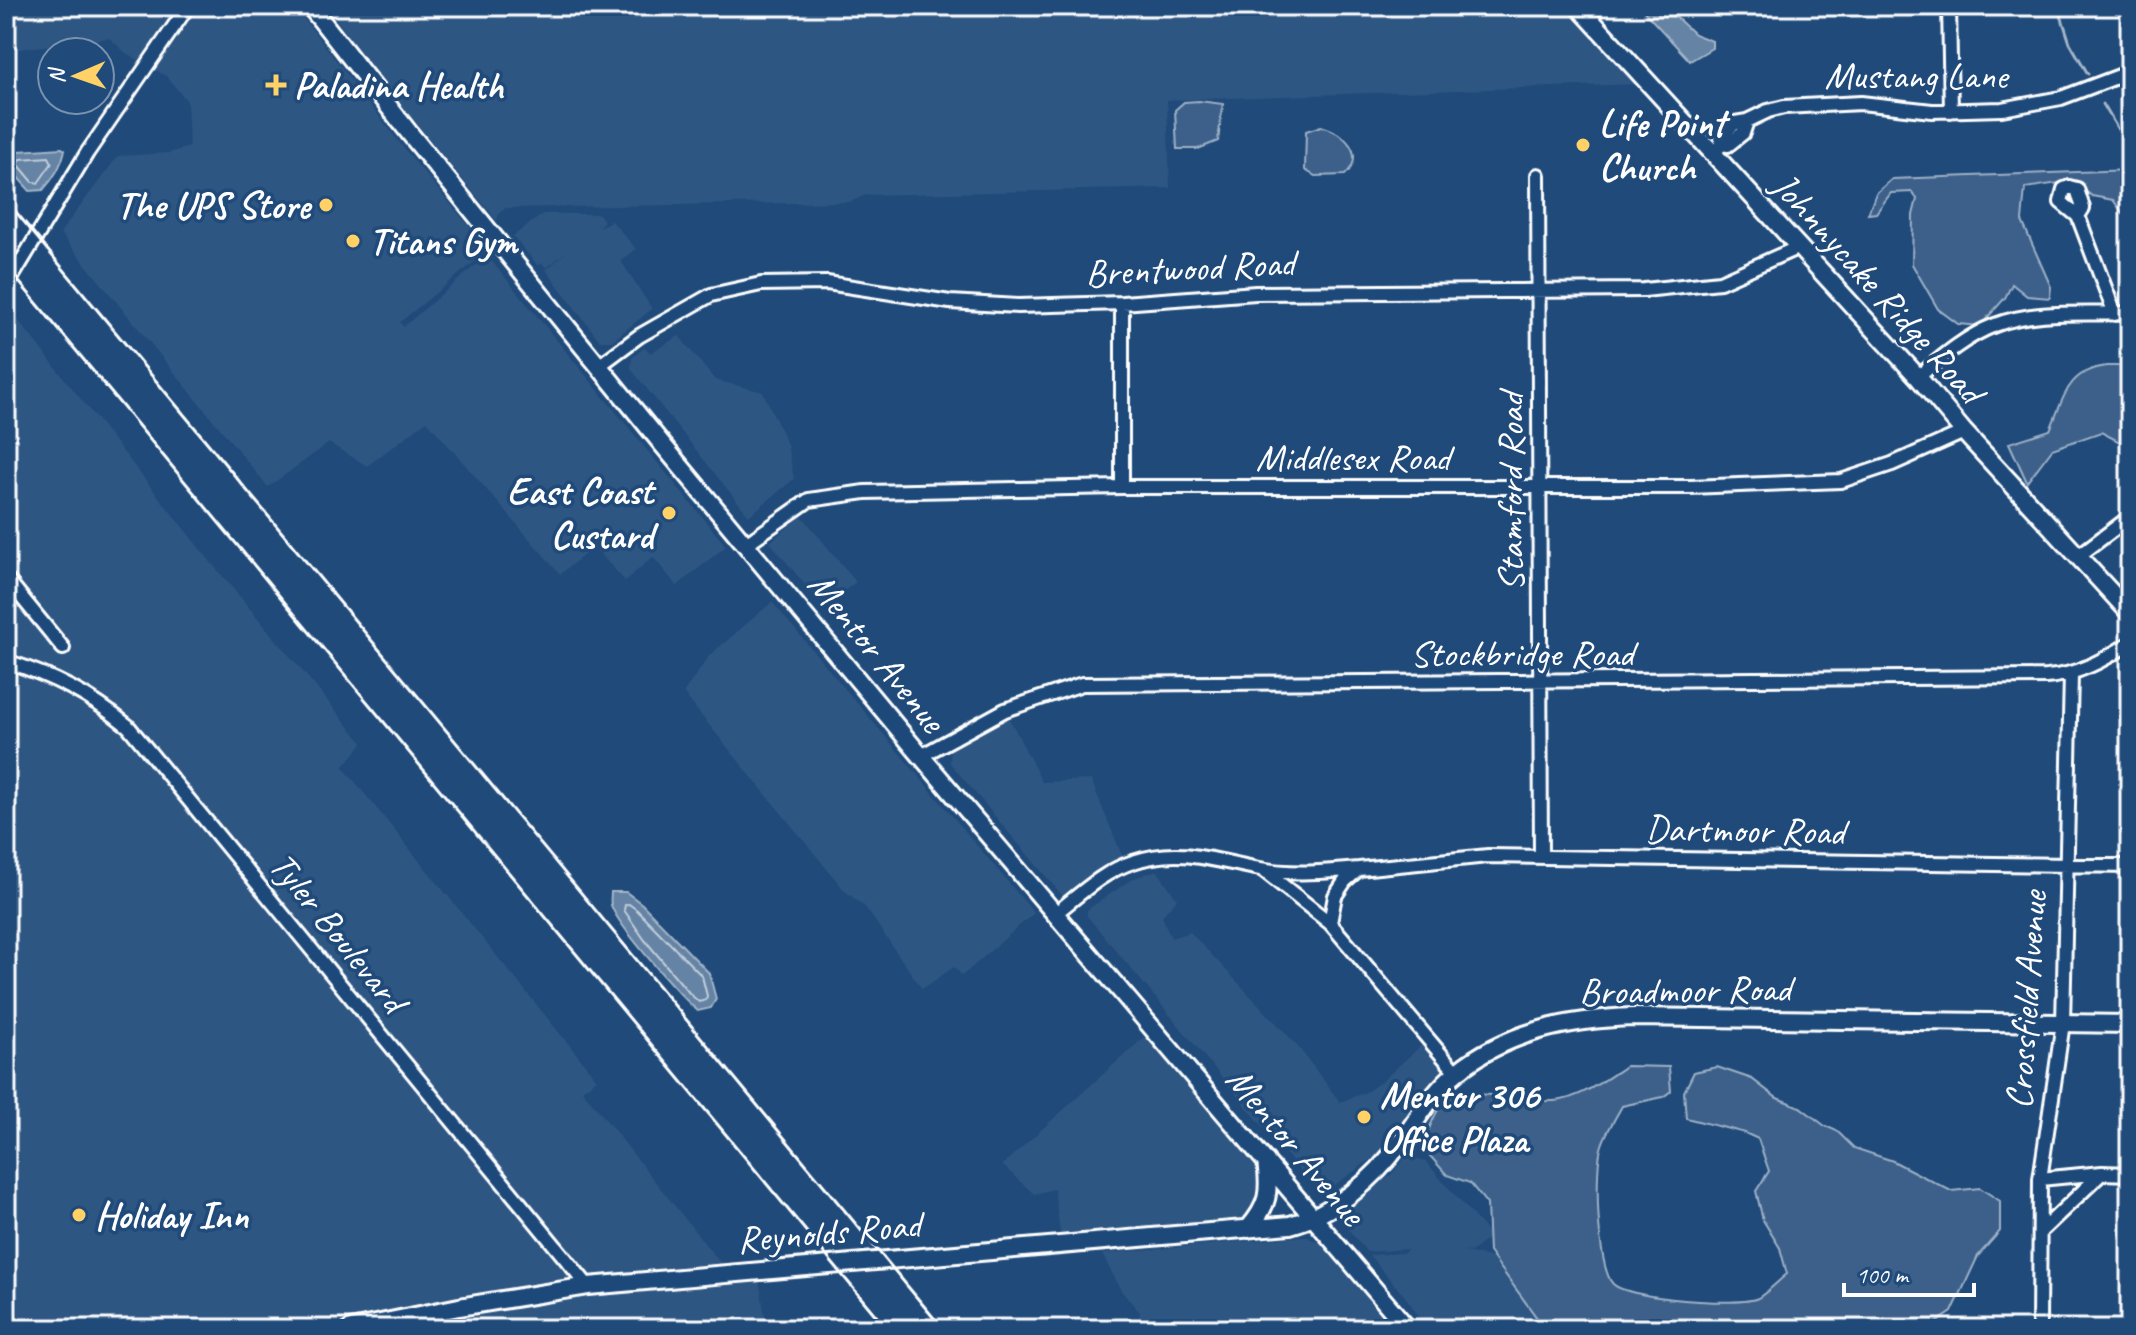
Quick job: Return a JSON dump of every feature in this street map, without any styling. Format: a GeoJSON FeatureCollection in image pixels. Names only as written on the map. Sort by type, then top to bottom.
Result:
{"type":"FeatureCollection","features":[{"type":"Feature","properties":{"kind":"main road","name":"Mentor Avenue"},"geometry":{"type":"LineString","coordinates":[[310,6],[411,135],[921,756],[1408,1329]]}},
{"type":"Feature","properties":{"kind":"main road","name":"Johnnycake Ridge Road"},"geometry":{"type":"LineString","coordinates":[[1578,6],[1718,150],[1799,247],[2130,613]]}},
{"type":"Feature","properties":{"kind":"main road","name":"Broadmoor Road"},"geometry":{"type":"LineString","coordinates":[[1315,1217],[1383,1165],[1422,1111],[1456,1072],[1530,1031],[1596,1018],[2130,1024]]}},
{"type":"Feature","properties":{"kind":"main road"},"geometry":{"type":"LineString","coordinates":[[1248,1229],[1260,1216],[1267,1201],[1265,1159]]}},
{"type":"Feature","properties":{"kind":"main road","name":"Reynolds Road"},"geometry":{"type":"LineString","coordinates":[[357,1328],[459,1307],[588,1286],[1248,1229],[1290,1225],[1315,1217]]}},
{"type":"Feature","properties":{"kind":"street"},"geometry":{"type":"LineString","coordinates":[[6,287],[87,153],[188,6]]}},
{"type":"Feature","properties":{"kind":"street"},"geometry":{"type":"LineString","coordinates":[[1949,6],[1951,111]]}},
{"type":"Feature","properties":{"kind":"street","name":"Mustang Lane"},"geometry":{"type":"LineString","coordinates":[[1718,150],[1721,136],[1735,123],[1784,107],[1861,103],[1932,111],[2002,109],[2061,98],[2130,72]]}},
{"type":"Feature","properties":{"kind":"street","name":"Stamford Road"},"geometry":{"type":"LineString","coordinates":[[1538,175],[1541,857]]}},
{"type":"Feature","properties":{"kind":"street"},"geometry":{"type":"LineString","coordinates":[[2078,216],[2115,314]]}},
{"type":"Feature","properties":{"kind":"street","name":"Brentwood Road"},"geometry":{"type":"LineString","coordinates":[[600,365],[639,336],[711,295],[761,284],[827,283],[950,302],[1018,306],[1122,303],[1256,293],[1644,290],[1720,282],[1799,247]]}},
{"type":"Feature","properties":{"kind":"street"},"geometry":{"type":"LineString","coordinates":[[1122,303],[1122,487]]}},
{"type":"Feature","properties":{"kind":"street"},"geometry":{"type":"LineString","coordinates":[[1918,377],[1955,347],[2004,322],[2047,316],[2130,313]]}},
{"type":"Feature","properties":{"kind":"street","name":"Middlesex Road"},"geometry":{"type":"LineString","coordinates":[[746,544],[809,500],[865,492],[1122,487],[1690,487],[1841,481],[1892,464],[1964,432]]}},
{"type":"Feature","properties":{"kind":"street"},"geometry":{"type":"LineString","coordinates":[[2077,557],[2130,517]]}},
{"type":"Feature","properties":{"kind":"street"},"geometry":{"type":"LineString","coordinates":[[6,578],[63,648]]}},
{"type":"Feature","properties":{"kind":"street","name":"Stockbridge Road"},"geometry":{"type":"LineString","coordinates":[[921,756],[1005,710],[1082,684],[2046,677],[2071,675],[2130,643]]}},
{"type":"Feature","properties":{"kind":"street","name":"Tyler Boulevard"},"geometry":{"type":"LineString","coordinates":[[6,661],[61,680],[97,701],[128,726],[588,1286]]}},
{"type":"Feature","properties":{"kind":"street","name":"Crossfield Avenue"},"geometry":{"type":"LineString","coordinates":[[2039,1329],[2040,1179],[2063,1023],[2071,675]]}},
{"type":"Feature","properties":{"kind":"street","name":"Dartmoor Road"},"geometry":{"type":"LineString","coordinates":[[1056,913],[1108,874],[1130,862],[1196,854],[1261,869],[1330,872],[1462,858],[1541,857],[2130,866]]}},
{"type":"Feature","properties":{"kind":"street"},"geometry":{"type":"LineString","coordinates":[[1261,869],[1330,923],[1456,1072]]}},
{"type":"Feature","properties":{"kind":"street"},"geometry":{"type":"LineString","coordinates":[[1330,923],[1335,896],[1345,881],[1359,869]]}},
{"type":"Feature","properties":{"kind":"street"},"geometry":{"type":"LineString","coordinates":[[2040,1179],[2102,1173],[2130,1174]]}},
{"type":"Feature","properties":{"kind":"street"},"geometry":{"type":"LineString","coordinates":[[2040,1232],[2102,1173]]}},
{"type":"Feature","properties":{"kind":"shaded area"},"geometry":{"type":"Polygon","coordinates":[[[6,6],[294,6],[406,151],[489,250],[400,322],[403,327],[476,265],[490,259],[726,546],[677,586],[653,557],[625,581],[594,547],[560,574],[427,421],[367,466],[329,443],[268,487],[60,233],[118,156],[169,153],[189,147],[187,101],[166,76],[116,44],[116,36],[36,36],[36,47],[19,49],[6,39],[6,6]]]}},
{"type":"Feature","properties":{"kind":"shaded area"},"geometry":{"type":"Polygon","coordinates":[[[328,6],[1568,6],[1642,84],[1167,100],[1170,188],[866,195],[850,202],[505,208],[499,213],[497,221],[357,51],[328,6]]]}},
{"type":"Feature","properties":{"kind":"shaded area"},"geometry":{"type":"Polygon","coordinates":[[[1184,102],[1223,104],[1218,141],[1198,149],[1177,149],[1175,110],[1184,102]]]}},
{"type":"Feature","properties":{"kind":"shaded area"},"geometry":{"type":"Polygon","coordinates":[[[1321,126],[1338,133],[1350,145],[1354,159],[1345,175],[1315,176],[1305,170],[1306,131],[1321,126]]]}},
{"type":"Feature","properties":{"kind":"shaded area"},"geometry":{"type":"Polygon","coordinates":[[[2130,170],[2130,223],[2113,200],[2092,196],[2072,181],[2025,188],[2022,221],[2051,287],[2050,298],[2027,296],[2012,284],[2005,298],[1980,326],[1958,324],[1938,309],[1912,264],[1913,215],[1917,199],[1912,192],[1891,193],[1876,213],[1868,214],[1876,193],[1892,179],[2130,170]]]}},
{"type":"Feature","properties":{"kind":"shaded area"},"geometry":{"type":"Polygon","coordinates":[[[543,214],[599,214],[604,221],[598,227],[612,221],[636,249],[621,261],[652,309],[612,341],[600,341],[546,270],[569,250],[546,268],[542,263],[538,266],[513,236],[543,214]]]}},
{"type":"Feature","properties":{"kind":"shaded area"},"geometry":{"type":"Polygon","coordinates":[[[6,305],[209,560],[363,743],[343,767],[597,1079],[582,1090],[726,1270],[413,1313],[336,1329],[6,1329],[6,305]]]}},
{"type":"Feature","properties":{"kind":"shaded area"},"geometry":{"type":"Polygon","coordinates":[[[679,336],[715,380],[763,392],[787,444],[794,479],[749,516],[631,369],[632,358],[645,347],[650,353],[679,336]]]}},
{"type":"Feature","properties":{"kind":"shaded area"},"geometry":{"type":"Polygon","coordinates":[[[2107,366],[2130,366],[2130,442],[2118,441],[2101,432],[2052,449],[2027,482],[2009,443],[2050,430],[2075,380],[2083,373],[2107,366]]]}},
{"type":"Feature","properties":{"kind":"shaded area"},"geometry":{"type":"Polygon","coordinates":[[[802,516],[856,582],[823,607],[770,542],[802,516]]]}},
{"type":"Feature","properties":{"kind":"shaded area"},"geometry":{"type":"Polygon","coordinates":[[[772,602],[1034,913],[962,976],[954,967],[922,989],[865,907],[845,891],[683,693],[710,655],[772,602]]]}},
{"type":"Feature","properties":{"kind":"shaded area"},"geometry":{"type":"Polygon","coordinates":[[[1009,718],[1042,782],[1091,780],[1123,858],[1066,900],[950,763],[951,747],[1009,718]]]}},
{"type":"Feature","properties":{"kind":"shaded area"},"geometry":{"type":"Polygon","coordinates":[[[1157,870],[1177,899],[1162,916],[1171,938],[1190,932],[1296,1044],[1340,1102],[1366,1092],[1382,1081],[1426,1041],[1452,1072],[1378,1163],[1373,1158],[1333,1186],[1312,1185],[1087,916],[1087,910],[1132,879],[1157,870]]]}},
{"type":"Feature","properties":{"kind":"shaded area"},"geometry":{"type":"Polygon","coordinates":[[[1150,1032],[1260,1159],[1263,1189],[1256,1213],[1244,1224],[1061,1239],[1054,1189],[1034,1194],[1002,1165],[1150,1032]]]}},
{"type":"Feature","properties":{"kind":"shaded area"},"geometry":{"type":"Polygon","coordinates":[[[1626,1066],[1669,1067],[1671,1091],[1663,1097],[1622,1106],[1602,1145],[1598,1173],[1600,1239],[1608,1274],[1613,1284],[1623,1289],[1684,1300],[1747,1301],[1762,1296],[1787,1274],[1780,1248],[1763,1220],[1756,1191],[1769,1171],[1758,1139],[1686,1118],[1684,1092],[1694,1072],[1717,1067],[1752,1079],[1777,1098],[1800,1107],[1837,1131],[1854,1148],[1893,1161],[1951,1191],[1980,1188],[2000,1201],[2000,1231],[1978,1256],[1952,1312],[1927,1329],[1545,1329],[1489,1252],[1487,1204],[1470,1183],[1447,1175],[1422,1147],[1437,1111],[1449,1099],[1477,1094],[1554,1101],[1592,1088],[1626,1066]]]}},
{"type":"Feature","properties":{"kind":"shaded area"},"geometry":{"type":"Polygon","coordinates":[[[1407,1155],[1426,1162],[1491,1236],[1471,1252],[1460,1251],[1500,1259],[1501,1265],[1545,1329],[1428,1329],[1369,1255],[1404,1253],[1407,1249],[1367,1252],[1351,1233],[1345,1221],[1346,1212],[1392,1174],[1407,1155]]]}},
{"type":"Feature","properties":{"kind":"shaded area"},"geometry":{"type":"Polygon","coordinates":[[[1305,1236],[1325,1245],[1397,1329],[1137,1329],[1140,1312],[1122,1292],[1102,1254],[1305,1236]]]}},
{"type":"Feature","properties":{"kind":"shaded area"},"geometry":{"type":"Polygon","coordinates":[[[758,1273],[767,1329],[369,1329],[496,1304],[758,1273]]]}},
{"type":"Feature","properties":{"kind":"water"},"geometry":{"type":"Polygon","coordinates":[[[1639,6],[1664,6],[1694,34],[1712,41],[1712,48],[1690,61],[1639,6]]]}},
{"type":"Feature","properties":{"kind":"water"},"geometry":{"type":"Polygon","coordinates":[[[65,150],[59,166],[43,190],[30,191],[6,164],[6,156],[19,151],[65,150]]]}},
{"type":"Feature","properties":{"kind":"water"},"geometry":{"type":"Polygon","coordinates":[[[611,892],[626,892],[642,904],[709,973],[716,999],[711,1008],[698,1011],[650,960],[616,915],[611,905],[611,892]]]}},
{"type":"Feature","properties":{"kind":"waterway"},"geometry":{"type":"LineString","coordinates":[[2058,6],[2070,43],[2088,74]]}},
{"type":"Feature","properties":{"kind":"waterway"},"geometry":{"type":"LineString","coordinates":[[2103,104],[2130,150]]}},
{"type":"Feature","properties":{"kind":"railway"},"geometry":{"type":"LineString","coordinates":[[6,200],[943,1329]]}},
{"type":"Feature","properties":{"kind":"railway"},"geometry":{"type":"LineString","coordinates":[[6,266],[887,1329]]}},
{"type":"Feature","properties":{"kind":"place","name":"Paladina Health"},"geometry":{"type":"Point","coordinates":[276,85]}},
{"type":"Feature","properties":{"kind":"place","name":"Life Point Church"},"geometry":{"type":"Point","coordinates":[1583,145]}},
{"type":"Feature","properties":{"kind":"place","name":"The UPS Store"},"geometry":{"type":"Point","coordinates":[326,205]}},
{"type":"Feature","properties":{"kind":"place","name":"Titans Gym"},"geometry":{"type":"Point","coordinates":[353,241]}},
{"type":"Feature","properties":{"kind":"place","name":"East Coast Custard"},"geometry":{"type":"Point","coordinates":[669,513]}},
{"type":"Feature","properties":{"kind":"place","name":"Mentor 306 Office Plaza"},"geometry":{"type":"Point","coordinates":[1364,1117]}},
{"type":"Feature","properties":{"kind":"place","name":"Holiday Inn"},"geometry":{"type":"Point","coordinates":[79,1215]}}]}
